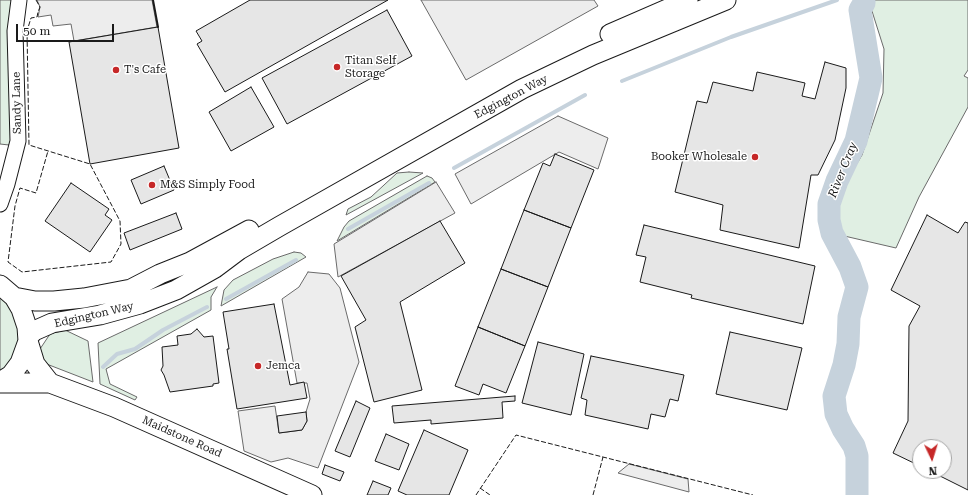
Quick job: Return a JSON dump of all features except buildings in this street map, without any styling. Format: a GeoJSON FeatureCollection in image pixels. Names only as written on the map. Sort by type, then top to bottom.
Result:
{"type":"FeatureCollection","features":[{"type":"Feature","properties":{"kind":"main road","name":"Edgington Way"},"geometry":{"type":"LineString","coordinates":[[28,339],[34,331],[52,323],[100,315],[140,304],[176,290],[215,268],[220,255],[391,150],[427,136],[522,89],[590,50],[624,28],[688,0]]}},
{"type":"Feature","properties":{"kind":"main road","name":"Edgington Way"},"geometry":{"type":"LineString","coordinates":[[624,28],[627,32],[710,0]]}},
{"type":"Feature","properties":{"kind":"main road","name":"Edgington Way"},"geometry":{"type":"LineString","coordinates":[[3,288],[35,301],[84,298],[131,289],[220,255],[268,226],[280,226],[427,136],[553,62],[564,63],[590,50],[726,0]]}},
{"type":"Feature","properties":{"kind":"main road"},"geometry":{"type":"LineString","coordinates":[[3,288],[25,320],[28,339],[35,364],[50,383]]}},
{"type":"Feature","properties":{"kind":"main road"},"geometry":{"type":"LineString","coordinates":[[0,383],[11,374],[20,363],[28,339]]}},
{"type":"Feature","properties":{"kind":"main road","name":"Maidstone Road"},"geometry":{"type":"LineString","coordinates":[[0,383],[50,383],[114,407],[312,495]]}},
{"type":"Feature","properties":{"kind":"street","name":"Sandy Lane"},"geometry":{"type":"LineString","coordinates":[[0,204],[7,184],[18,141],[15,31],[19,0]]}},
{"type":"Feature","properties":{"kind":"green space"},"geometry":{"type":"Polygon","coordinates":[[[0,0],[17,0],[13,134],[9,145],[0,144],[0,0]]]}},
{"type":"Feature","properties":{"kind":"green space"},"geometry":{"type":"Polygon","coordinates":[[[875,0],[968,0],[968,70],[964,76],[968,78],[968,107],[919,197],[896,248],[840,235],[835,214],[839,194],[862,155],[883,93],[884,49],[871,8],[875,0]]]}},
{"type":"Feature","properties":{"kind":"green space"},"geometry":{"type":"Polygon","coordinates":[[[397,173],[423,173],[346,215],[348,209],[371,197],[397,173]]]}},
{"type":"Feature","properties":{"kind":"green space"},"geometry":{"type":"Polygon","coordinates":[[[427,176],[432,178],[435,182],[337,241],[344,227],[349,221],[427,176]]]}},
{"type":"Feature","properties":{"kind":"green space"},"geometry":{"type":"Polygon","coordinates":[[[294,252],[301,253],[306,257],[221,306],[224,290],[233,280],[273,259],[294,252]]]}},
{"type":"Feature","properties":{"kind":"green space"},"geometry":{"type":"Polygon","coordinates":[[[217,287],[211,297],[211,310],[106,369],[110,384],[137,397],[135,400],[100,384],[98,343],[217,287]]]}},
{"type":"Feature","properties":{"kind":"green space"},"geometry":{"type":"Polygon","coordinates":[[[0,297],[16,317],[19,334],[17,349],[8,364],[0,372],[0,297]]]}},
{"type":"Feature","properties":{"kind":"green space"},"geometry":{"type":"Polygon","coordinates":[[[65,330],[88,341],[93,382],[44,363],[40,349],[50,334],[65,330]]]}},
{"type":"Feature","properties":{"kind":"shaded area"},"geometry":{"type":"Polygon","coordinates":[[[37,0],[152,0],[157,27],[74,41],[71,24],[53,26],[51,15],[38,17],[40,7],[37,0]]]}},
{"type":"Feature","properties":{"kind":"shaded area"},"geometry":{"type":"Polygon","coordinates":[[[421,0],[594,0],[598,6],[466,80],[421,0]]]}},
{"type":"Feature","properties":{"kind":"shaded area"},"geometry":{"type":"Polygon","coordinates":[[[558,116],[608,138],[598,169],[559,152],[471,204],[455,174],[558,116]]]}},
{"type":"Feature","properties":{"kind":"shaded area"},"geometry":{"type":"Polygon","coordinates":[[[436,182],[455,213],[338,277],[334,244],[436,182]]]}},
{"type":"Feature","properties":{"kind":"shaded area"},"geometry":{"type":"Polygon","coordinates":[[[308,272],[329,274],[340,288],[359,362],[318,468],[288,458],[271,462],[244,451],[238,411],[275,406],[279,433],[302,430],[307,421],[306,412],[310,399],[307,383],[297,383],[282,299],[299,287],[308,272]]]}},
{"type":"Feature","properties":{"kind":"shaded area"},"geometry":{"type":"Polygon","coordinates":[[[629,464],[688,479],[689,492],[618,473],[629,464]]]}},
{"type":"Feature","properties":{"kind":"waterway"},"geometry":{"type":"LineString","coordinates":[[622,81],[731,37],[837,0]]}},
{"type":"Feature","properties":{"kind":"waterway","name":"River Cray"},"geometry":{"type":"LineString","coordinates":[[859,0],[864,3],[866,0]]}},
{"type":"Feature","properties":{"kind":"waterway","name":"River Cray"},"geometry":{"type":"LineString","coordinates":[[857,495],[857,456],[854,446],[843,429],[836,414],[834,396],[844,365],[848,344],[849,317],[857,287],[850,267],[832,233],[829,220],[829,204],[837,181],[856,141],[871,78],[860,10],[864,0]]}},
{"type":"Feature","properties":{"kind":"waterway"},"geometry":{"type":"LineString","coordinates":[[454,168],[585,95]]}},
{"type":"Feature","properties":{"kind":"waterway"},"geometry":{"type":"LineString","coordinates":[[348,229],[429,183]]}},
{"type":"Feature","properties":{"kind":"waterway"},"geometry":{"type":"LineString","coordinates":[[226,299],[296,260]]}},
{"type":"Feature","properties":{"kind":"waterway"},"geometry":{"type":"LineString","coordinates":[[103,367],[117,354],[135,349],[163,330],[207,307]]}},
{"type":"Feature","properties":{"kind":"fence"},"geometry":{"type":"LineString","coordinates":[[36,0],[40,7],[37,17],[31,18],[27,31],[29,145],[90,164],[120,221],[121,244],[111,262],[22,272],[8,262],[15,206],[20,188],[36,193],[48,151]]}},
{"type":"Feature","properties":{"kind":"fence"},"geometry":{"type":"LineString","coordinates":[[476,495],[516,435],[753,495]]}},
{"type":"Feature","properties":{"kind":"fence"},"geometry":{"type":"LineString","coordinates":[[593,495],[603,457]]}},
{"type":"Feature","properties":{"kind":"fence"},"geometry":{"type":"LineString","coordinates":[[480,488],[490,495]]}},
{"type":"Feature","properties":{"kind":"wall"},"geometry":{"type":"LineString","coordinates":[[153,0],[158,27]]}},
{"type":"Feature","properties":{"kind":"place","name":"Titan Self Storage"},"geometry":{"type":"Point","coordinates":[337,67]}},
{"type":"Feature","properties":{"kind":"place","name":"T's Cafe"},"geometry":{"type":"Point","coordinates":[116,70]}},
{"type":"Feature","properties":{"kind":"place","name":"Booker Wholesale"},"geometry":{"type":"Point","coordinates":[755,157]}},
{"type":"Feature","properties":{"kind":"place","name":"M&S Simply Food"},"geometry":{"type":"Point","coordinates":[152,185]}},
{"type":"Feature","properties":{"kind":"place","name":"Jemca"},"geometry":{"type":"Point","coordinates":[258,366]}}]}
